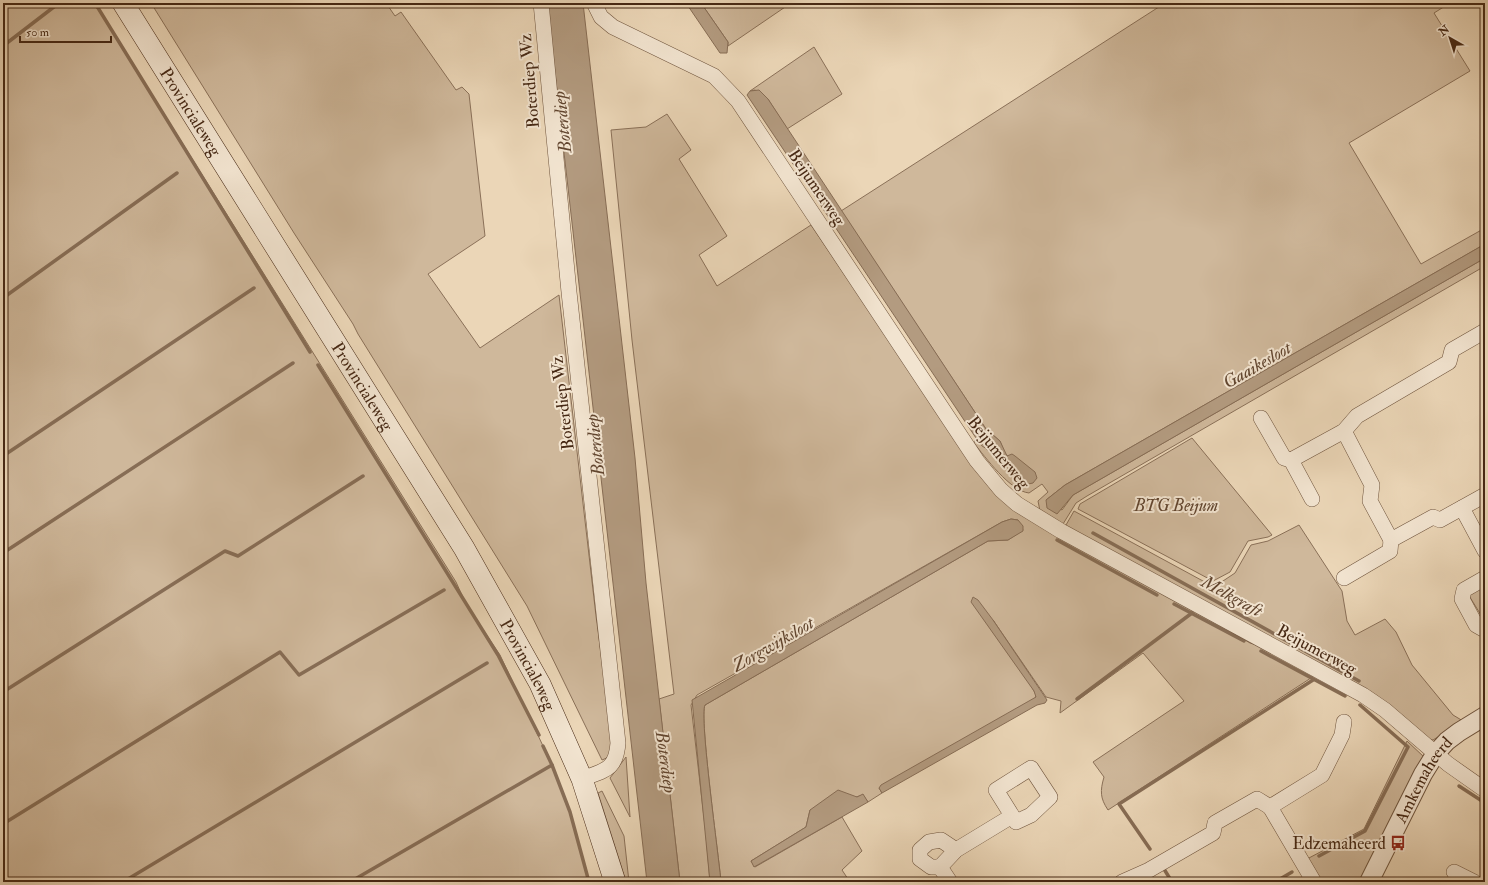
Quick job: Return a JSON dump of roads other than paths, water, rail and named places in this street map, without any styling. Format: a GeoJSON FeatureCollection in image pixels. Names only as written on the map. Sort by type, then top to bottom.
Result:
{"type":"FeatureCollection","features":[{"type":"Feature","properties":{"kind":"main road","name":"Provincialeweg"},"geometry":{"type":"LineString","coordinates":[[124,3],[464,548],[540,684],[582,779],[615,882]]}},
{"type":"Feature","properties":{"kind":"street","name":"Boterdiep Wz"},"geometry":{"type":"LineString","coordinates":[[541,3],[568,284],[618,743],[617,756],[613,764],[582,779]]}},
{"type":"Feature","properties":{"kind":"street","name":"Beijumerweg"},"geometry":{"type":"LineString","coordinates":[[594,3],[602,17],[623,33],[714,76],[738,102],[959,435],[1002,490],[1017,504],[1061,531],[1363,695],[1385,710],[1436,753],[1485,790]]}},
{"type":"Feature","properties":{"kind":"street"},"geometry":{"type":"LineString","coordinates":[[1261,418],[1284,458],[1291,460],[1344,431],[1358,416],[1449,362],[1452,350],[1485,331]]}},
{"type":"Feature","properties":{"kind":"street"},"geometry":{"type":"LineString","coordinates":[[1344,431],[1372,486],[1370,501],[1391,540],[1390,551],[1344,578]]}},
{"type":"Feature","properties":{"kind":"street"},"geometry":{"type":"LineString","coordinates":[[1291,460],[1312,500]]}},
{"type":"Feature","properties":{"kind":"street"},"geometry":{"type":"LineString","coordinates":[[1391,540],[1433,517],[1440,520],[1485,496]]}},
{"type":"Feature","properties":{"kind":"street"},"geometry":{"type":"LineString","coordinates":[[1462,508],[1485,551]]}},
{"type":"Feature","properties":{"kind":"street"},"geometry":{"type":"LineString","coordinates":[[1485,578],[1464,590],[1462,599],[1476,625],[1483,629],[1485,628]]}},
{"type":"Feature","properties":{"kind":"street","name":"Amkemaheerd"},"geometry":{"type":"LineString","coordinates":[[1369,882],[1423,774],[1436,753],[1453,736],[1485,716]]}},
{"type":"Feature","properties":{"kind":"street"},"geometry":{"type":"LineString","coordinates":[[1270,807],[1322,775],[1342,735],[1344,722]]}},
{"type":"Feature","properties":{"kind":"street"},"geometry":{"type":"LineString","coordinates":[[1122,882],[1149,870],[1213,833],[1215,823],[1257,799],[1270,807],[1314,882]]}},
{"type":"Feature","properties":{"kind":"street"},"geometry":{"type":"LineString","coordinates":[[956,850],[941,840],[929,842],[920,850],[920,859],[931,867],[940,867],[956,850],[1012,816]]}},
{"type":"Feature","properties":{"kind":"street"},"geometry":{"type":"LineString","coordinates":[[940,867],[950,882]]}},
{"type":"Feature","properties":{"kind":"street"},"geometry":{"type":"LineString","coordinates":[[1454,872],[1474,882]]}},
{"type":"Feature","properties":{"kind":"water","name":"Boterdiep"},"geometry":{"type":"Polygon","coordinates":[[[547,3],[583,3],[635,458],[646,583],[680,882],[647,882],[547,3]]]}},
{"type":"Feature","properties":{"kind":"water"},"geometry":{"type":"Polygon","coordinates":[[[686,3],[701,3],[728,42],[727,53],[720,53],[686,3]]]}},
{"type":"Feature","properties":{"kind":"water"},"geometry":{"type":"Polygon","coordinates":[[[759,90],[768,99],[986,429],[1000,441],[1007,456],[1012,454],[1035,472],[1037,478],[1033,483],[1024,485],[1003,464],[1000,457],[993,456],[976,438],[747,95],[750,91],[759,90]]]}},
{"type":"Feature","properties":{"kind":"water"},"geometry":{"type":"Polygon","coordinates":[[[1485,244],[1485,258],[1073,495],[1057,514],[1047,508],[1046,500],[1065,485],[1485,244]]]}},
{"type":"Feature","properties":{"kind":"water"},"geometry":{"type":"Polygon","coordinates":[[[1011,519],[1018,520],[1023,526],[1023,531],[1008,540],[988,541],[705,705],[704,715],[707,760],[721,882],[710,882],[692,700],[1002,522],[1011,519]]]}},
{"type":"Feature","properties":{"kind":"water"},"geometry":{"type":"Polygon","coordinates":[[[973,597],[978,600],[993,620],[1047,700],[1045,703],[1037,705],[882,793],[879,788],[881,785],[1036,697],[1034,691],[971,602],[973,597]]]}},
{"type":"Feature","properties":{"kind":"water"},"geometry":{"type":"Polygon","coordinates":[[[838,790],[857,797],[863,794],[868,802],[754,867],[751,861],[806,827],[810,810],[838,790]]]}},
{"type":"Feature","properties":{"kind":"waterway"},"geometry":{"type":"LineString","coordinates":[[3,46],[59,3]]}},
{"type":"Feature","properties":{"kind":"waterway"},"geometry":{"type":"LineString","coordinates":[[95,3],[310,352]]}},
{"type":"Feature","properties":{"kind":"waterway"},"geometry":{"type":"LineString","coordinates":[[3,298],[177,173]]}},
{"type":"Feature","properties":{"kind":"waterway"},"geometry":{"type":"LineString","coordinates":[[3,456],[254,288]]}},
{"type":"Feature","properties":{"kind":"waterway"},"geometry":{"type":"LineString","coordinates":[[3,553],[293,363]]}},
{"type":"Feature","properties":{"kind":"waterway"},"geometry":{"type":"LineString","coordinates":[[318,365],[498,655],[539,735]]}},
{"type":"Feature","properties":{"kind":"waterway"},"geometry":{"type":"LineString","coordinates":[[3,692],[225,551],[238,556],[363,476]]}},
{"type":"Feature","properties":{"kind":"waterway","name":"Melkgraft"},"geometry":{"type":"LineString","coordinates":[[1093,533],[1359,681]]}},
{"type":"Feature","properties":{"kind":"waterway"},"geometry":{"type":"LineString","coordinates":[[1057,540],[1157,595]]}},
{"type":"Feature","properties":{"kind":"waterway"},"geometry":{"type":"LineString","coordinates":[[3,824],[280,652],[299,675],[444,590]]}},
{"type":"Feature","properties":{"kind":"waterway"},"geometry":{"type":"LineString","coordinates":[[1174,604],[1244,641]]}},
{"type":"Feature","properties":{"kind":"waterway"},"geometry":{"type":"LineString","coordinates":[[1077,699],[1192,613]]}},
{"type":"Feature","properties":{"kind":"waterway"},"geometry":{"type":"LineString","coordinates":[[1261,651],[1345,696]]}},
{"type":"Feature","properties":{"kind":"waterway"},"geometry":{"type":"LineString","coordinates":[[123,882],[487,663]]}},
{"type":"Feature","properties":{"kind":"waterway"},"geometry":{"type":"LineString","coordinates":[[1150,849],[1119,804],[1313,680]]}},
{"type":"Feature","properties":{"kind":"waterway"},"geometry":{"type":"LineString","coordinates":[[1319,856],[1365,831],[1408,747],[1360,705]]}},
{"type":"Feature","properties":{"kind":"waterway"},"geometry":{"type":"LineString","coordinates":[[350,882],[552,765],[543,746]]}},
{"type":"Feature","properties":{"kind":"waterway"},"geometry":{"type":"LineString","coordinates":[[552,765],[570,812],[589,882]]}},
{"type":"Feature","properties":{"kind":"waterway"},"geometry":{"type":"LineString","coordinates":[[1459,786],[1485,803]]}},
{"type":"Feature","properties":{"kind":"waterway"},"geometry":{"type":"LineString","coordinates":[[1164,869],[1172,882]]}},
{"type":"Feature","properties":{"kind":"waterway"},"geometry":{"type":"LineString","coordinates":[[1275,882],[1292,872]]}},
{"type":"Feature","properties":{"kind":"place","name":"Edzemaheerd"},"geometry":{"type":"Point","coordinates":[1398,843]}},
{"type":"Feature","properties":{"kind":"water label","name":"Gaaikesloot"},"geometry":{"type":"Point","coordinates":[1257,365]}},
{"type":"Feature","properties":{"kind":"water label","name":"Zorgwijksloot"},"geometry":{"type":"Point","coordinates":[773,644]}},
{"type":"Feature","properties":{"kind":"park label","name":"BTG Beijum"},"geometry":{"type":"Point","coordinates":[1176,505]}}]}
